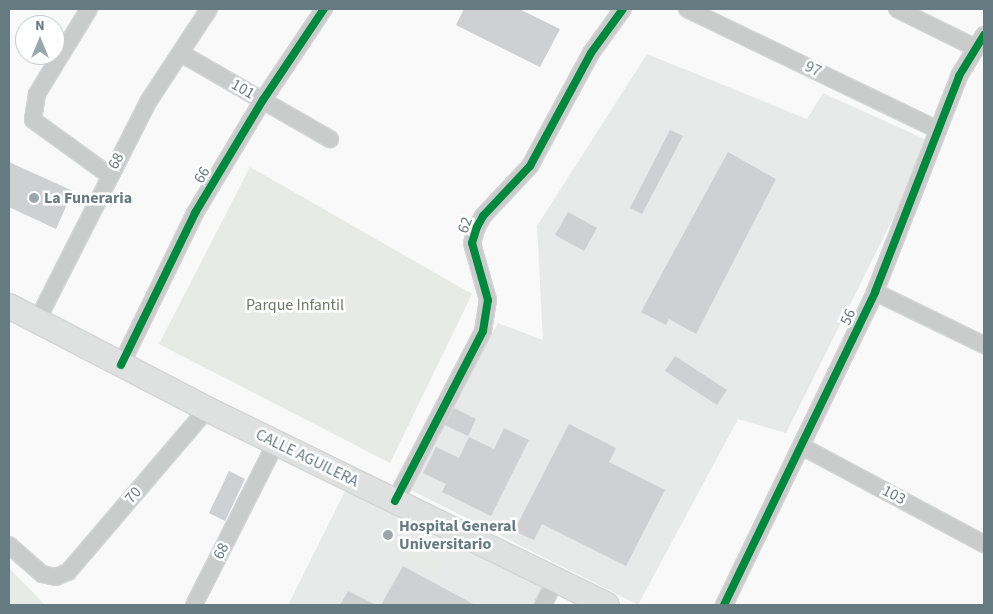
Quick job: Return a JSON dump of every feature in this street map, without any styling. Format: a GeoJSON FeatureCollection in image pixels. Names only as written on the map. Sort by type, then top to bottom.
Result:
{"type":"FeatureCollection","features":[{"type":"Feature","properties":{"kind":"main road","name":"CALLE AGUILERA"},"geometry":{"type":"LineString","coordinates":[[9,306],[207,409],[607,605]]}},
{"type":"Feature","properties":{"kind":"street"},"geometry":{"type":"LineString","coordinates":[[89,9],[37,94],[32,112],[33,120],[109,175]]}},
{"type":"Feature","properties":{"kind":"street","name":"68"},"geometry":{"type":"LineString","coordinates":[[37,321],[109,175],[148,102],[182,54],[209,9]]}},
{"type":"Feature","properties":{"kind":"street","name":"66"},"geometry":{"type":"LineString","coordinates":[[121,365],[195,213],[263,100],[324,9]]}},
{"type":"Feature","properties":{"kind":"street","name":"62"},"geometry":{"type":"LineString","coordinates":[[395,501],[483,331],[488,300],[472,243],[477,227],[483,216],[530,166],[591,53],[623,9]]}},
{"type":"Feature","properties":{"kind":"street","name":"97"},"geometry":{"type":"LineString","coordinates":[[687,9],[938,130]]}},
{"type":"Feature","properties":{"kind":"street"},"geometry":{"type":"LineString","coordinates":[[897,9],[980,41]]}},
{"type":"Feature","properties":{"kind":"street","name":"56"},"geometry":{"type":"LineString","coordinates":[[724,605],[803,447],[875,292],[959,76],[980,41]]}},
{"type":"Feature","properties":{"kind":"street","name":"101"},"geometry":{"type":"LineString","coordinates":[[182,54],[330,139]]}},
{"type":"Feature","properties":{"kind":"street"},"geometry":{"type":"LineString","coordinates":[[875,292],[984,345]]}},
{"type":"Feature","properties":{"kind":"street","name":"70"},"geometry":{"type":"LineString","coordinates":[[9,545],[42,574],[56,577],[68,572],[207,409]]}},
{"type":"Feature","properties":{"kind":"street","name":"68"},"geometry":{"type":"LineString","coordinates":[[194,605],[276,442]]}},
{"type":"Feature","properties":{"kind":"street","name":"103"},"geometry":{"type":"LineString","coordinates":[[803,447],[984,544]]}},
{"type":"Feature","properties":{"kind":"street"},"geometry":{"type":"LineString","coordinates":[[543,605],[556,580]]}},
{"type":"Feature","properties":{"kind":"shaded area"},"geometry":{"type":"Polygon","coordinates":[[[647,54],[807,119],[823,93],[931,142],[786,433],[738,419],[638,605],[405,487],[498,323],[543,340],[537,226],[647,54]]]}},
{"type":"Feature","properties":{"kind":"shaded area","name":"Hospital General Universitario"},"geometry":{"type":"Polygon","coordinates":[[[348,485],[556,586],[545,605],[288,605],[348,485]]]}},
{"type":"Feature","properties":{"kind":"green space","name":"Parque Infantil"},"geometry":{"type":"Polygon","coordinates":[[[250,167],[472,294],[390,463],[159,344],[250,167]]]}},
{"type":"Feature","properties":{"kind":"green space"},"geometry":{"type":"Polygon","coordinates":[[[409,544],[442,562],[433,574],[409,562],[409,544]]]}},
{"type":"Feature","properties":{"kind":"green space"},"geometry":{"type":"Polygon","coordinates":[[[9,568],[45,605],[9,605],[9,568]]]}},
{"type":"Feature","properties":{"kind":"building"},"geometry":{"type":"Polygon","coordinates":[[[464,9],[519,9],[560,29],[540,67],[456,25],[464,9]]]}},
{"type":"Feature","properties":{"kind":"building"},"geometry":{"type":"Polygon","coordinates":[[[670,130],[683,136],[642,214],[630,208],[670,130]]]}},
{"type":"Feature","properties":{"kind":"building"},"geometry":{"type":"Polygon","coordinates":[[[728,152],[776,179],[696,334],[669,319],[666,325],[641,312],[728,152]]]}},
{"type":"Feature","properties":{"kind":"building"},"geometry":{"type":"Polygon","coordinates":[[[9,162],[73,191],[56,229],[9,207],[9,162]]]}},
{"type":"Feature","properties":{"kind":"building"},"geometry":{"type":"Polygon","coordinates":[[[568,212],[597,228],[584,251],[555,235],[568,212]]]}},
{"type":"Feature","properties":{"kind":"building"},"geometry":{"type":"Polygon","coordinates":[[[675,356],[727,390],[717,405],[665,371],[675,356]]]}},
{"type":"Feature","properties":{"kind":"building"},"geometry":{"type":"Polygon","coordinates":[[[454,408],[476,419],[468,436],[445,425],[454,408]]]}},
{"type":"Feature","properties":{"kind":"building"},"geometry":{"type":"Polygon","coordinates":[[[569,424],[616,448],[609,462],[665,490],[626,566],[542,524],[534,540],[514,531],[569,424]]]}},
{"type":"Feature","properties":{"kind":"building"},"geometry":{"type":"Polygon","coordinates":[[[504,428],[529,440],[491,516],[442,492],[446,484],[423,473],[436,447],[459,458],[469,437],[494,449],[504,428]]]}},
{"type":"Feature","properties":{"kind":"building"},"geometry":{"type":"Polygon","coordinates":[[[229,471],[245,479],[225,521],[209,513],[229,471]]]}},
{"type":"Feature","properties":{"kind":"building"},"geometry":{"type":"Polygon","coordinates":[[[403,566],[475,605],[381,605],[403,566]]]}},
{"type":"Feature","properties":{"kind":"building"},"geometry":{"type":"Polygon","coordinates":[[[348,591],[376,605],[340,605],[348,591]]]}},
{"type":"Feature","properties":{"kind":"cycle path"},"geometry":{"type":"LineString","coordinates":[[121,365],[195,213],[263,100],[324,9]]}},
{"type":"Feature","properties":{"kind":"cycle path"},"geometry":{"type":"LineString","coordinates":[[395,501],[483,331],[488,300],[472,243],[477,227],[483,216],[530,166],[591,53],[623,9]]}},
{"type":"Feature","properties":{"kind":"cycle path"},"geometry":{"type":"LineString","coordinates":[[724,605],[875,292],[959,76],[984,35]]}},
{"type":"Feature","properties":{"kind":"place","name":"La Funeraria"},"geometry":{"type":"Point","coordinates":[34,198]}},
{"type":"Feature","properties":{"kind":"place","name":"Hospital General Universitario"},"geometry":{"type":"Point","coordinates":[388,535]}}]}
